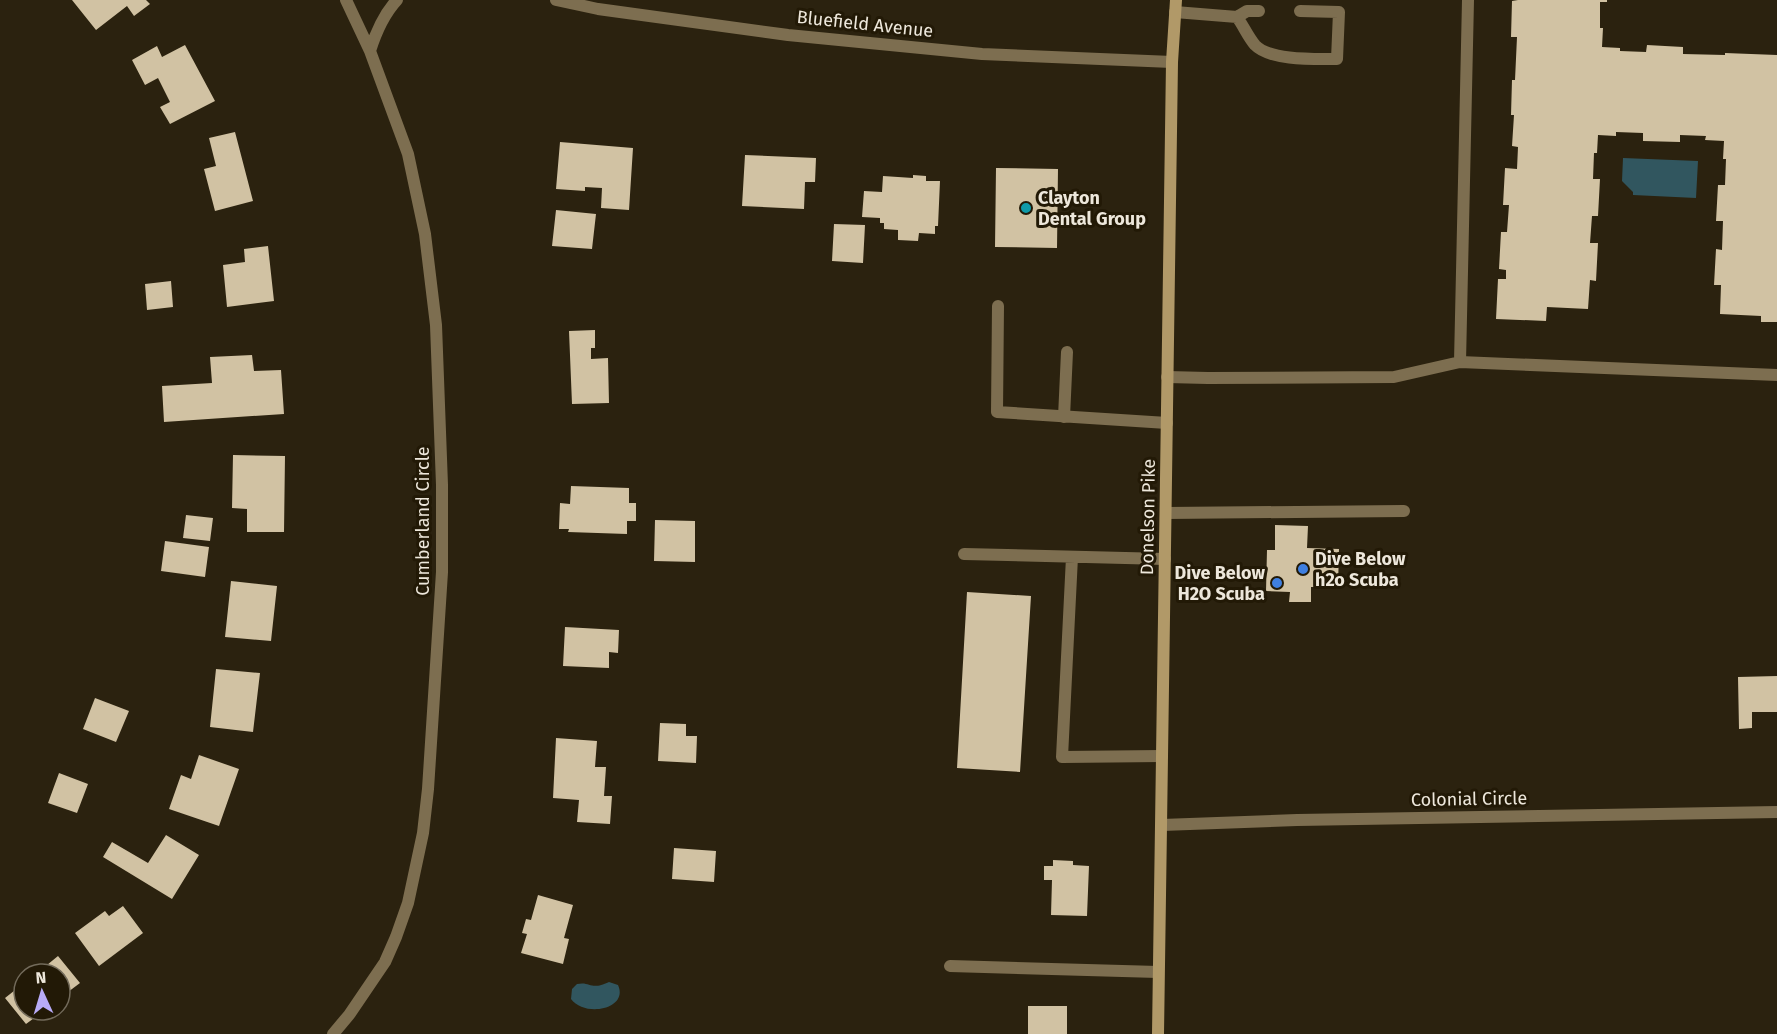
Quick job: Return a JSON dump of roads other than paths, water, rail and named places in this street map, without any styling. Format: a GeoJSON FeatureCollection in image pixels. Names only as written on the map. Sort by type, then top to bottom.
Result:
{"type":"FeatureCollection","features":[{"type":"Feature","properties":{"kind":"main road","name":"Donelson Pike"},"geometry":{"type":"LineString","coordinates":[[1158,1034],[1172,62],[1176,6]]}},
{"type":"Feature","properties":{"kind":"street","name":"Cumberland Circle"},"geometry":{"type":"LineString","coordinates":[[333,1034],[349,1015],[385,962],[408,903],[423,833],[428,789],[442,572],[442,485],[436,325],[424,234],[408,153],[370,51],[346,0]]}},
{"type":"Feature","properties":{"kind":"street"},"geometry":{"type":"LineString","coordinates":[[370,51],[384,17],[397,0]]}},
{"type":"Feature","properties":{"kind":"street","name":"Bluefield Avenue"},"geometry":{"type":"LineString","coordinates":[[556,0],[598,9],[799,36],[982,54],[1172,62]]}},
{"type":"Feature","properties":{"kind":"street"},"geometry":{"type":"LineString","coordinates":[[1460,362],[1467,0]]}},
{"type":"Feature","properties":{"kind":"street"},"geometry":{"type":"LineString","coordinates":[[1176,6],[1237,17],[1247,11],[1259,11]]}},
{"type":"Feature","properties":{"kind":"street"},"geometry":{"type":"LineString","coordinates":[[1237,17],[1256,46],[1278,56],[1337,59],[1339,12],[1300,11]]}},
{"type":"Feature","properties":{"kind":"street"},"geometry":{"type":"LineString","coordinates":[[998,306],[998,412],[1167,423]]}},
{"type":"Feature","properties":{"kind":"street"},"geometry":{"type":"LineString","coordinates":[[1064,417],[1067,351]]}},
{"type":"Feature","properties":{"kind":"street"},"geometry":{"type":"LineString","coordinates":[[1167,377],[1394,377],[1460,362],[1777,375]]}},
{"type":"Feature","properties":{"kind":"street"},"geometry":{"type":"LineString","coordinates":[[1166,513],[1404,511]]}},
{"type":"Feature","properties":{"kind":"street"},"geometry":{"type":"LineString","coordinates":[[964,554],[1165,559]]}},
{"type":"Feature","properties":{"kind":"street"},"geometry":{"type":"LineString","coordinates":[[1072,557],[1062,757],[1162,756]]}},
{"type":"Feature","properties":{"kind":"street","name":"Colonial Circle"},"geometry":{"type":"LineString","coordinates":[[1162,825],[1309,820],[1777,812]]}},
{"type":"Feature","properties":{"kind":"street"},"geometry":{"type":"LineString","coordinates":[[950,966],[1158,972]]}},
{"type":"Feature","properties":{"kind":"water"},"geometry":{"type":"Polygon","coordinates":[[[1623,158],[1698,161],[1696,198],[1633,195],[1633,192],[1622,181],[1623,158]]]}},
{"type":"Feature","properties":{"kind":"water"},"geometry":{"type":"Polygon","coordinates":[[[609,982],[618,985],[620,993],[612,1005],[604,1008],[586,1008],[577,1005],[571,999],[572,989],[577,984],[598,986],[609,982]]]}},
{"type":"Feature","properties":{"kind":"place","name":"Clayton Dental Group"},"geometry":{"type":"Point","coordinates":[1026,208]}},
{"type":"Feature","properties":{"kind":"place","name":"Dive Below h2o Scuba"},"geometry":{"type":"Point","coordinates":[1303,569]}},
{"type":"Feature","properties":{"kind":"place","name":"Dive Below H2O Scuba"},"geometry":{"type":"Point","coordinates":[1277,583]}}]}
